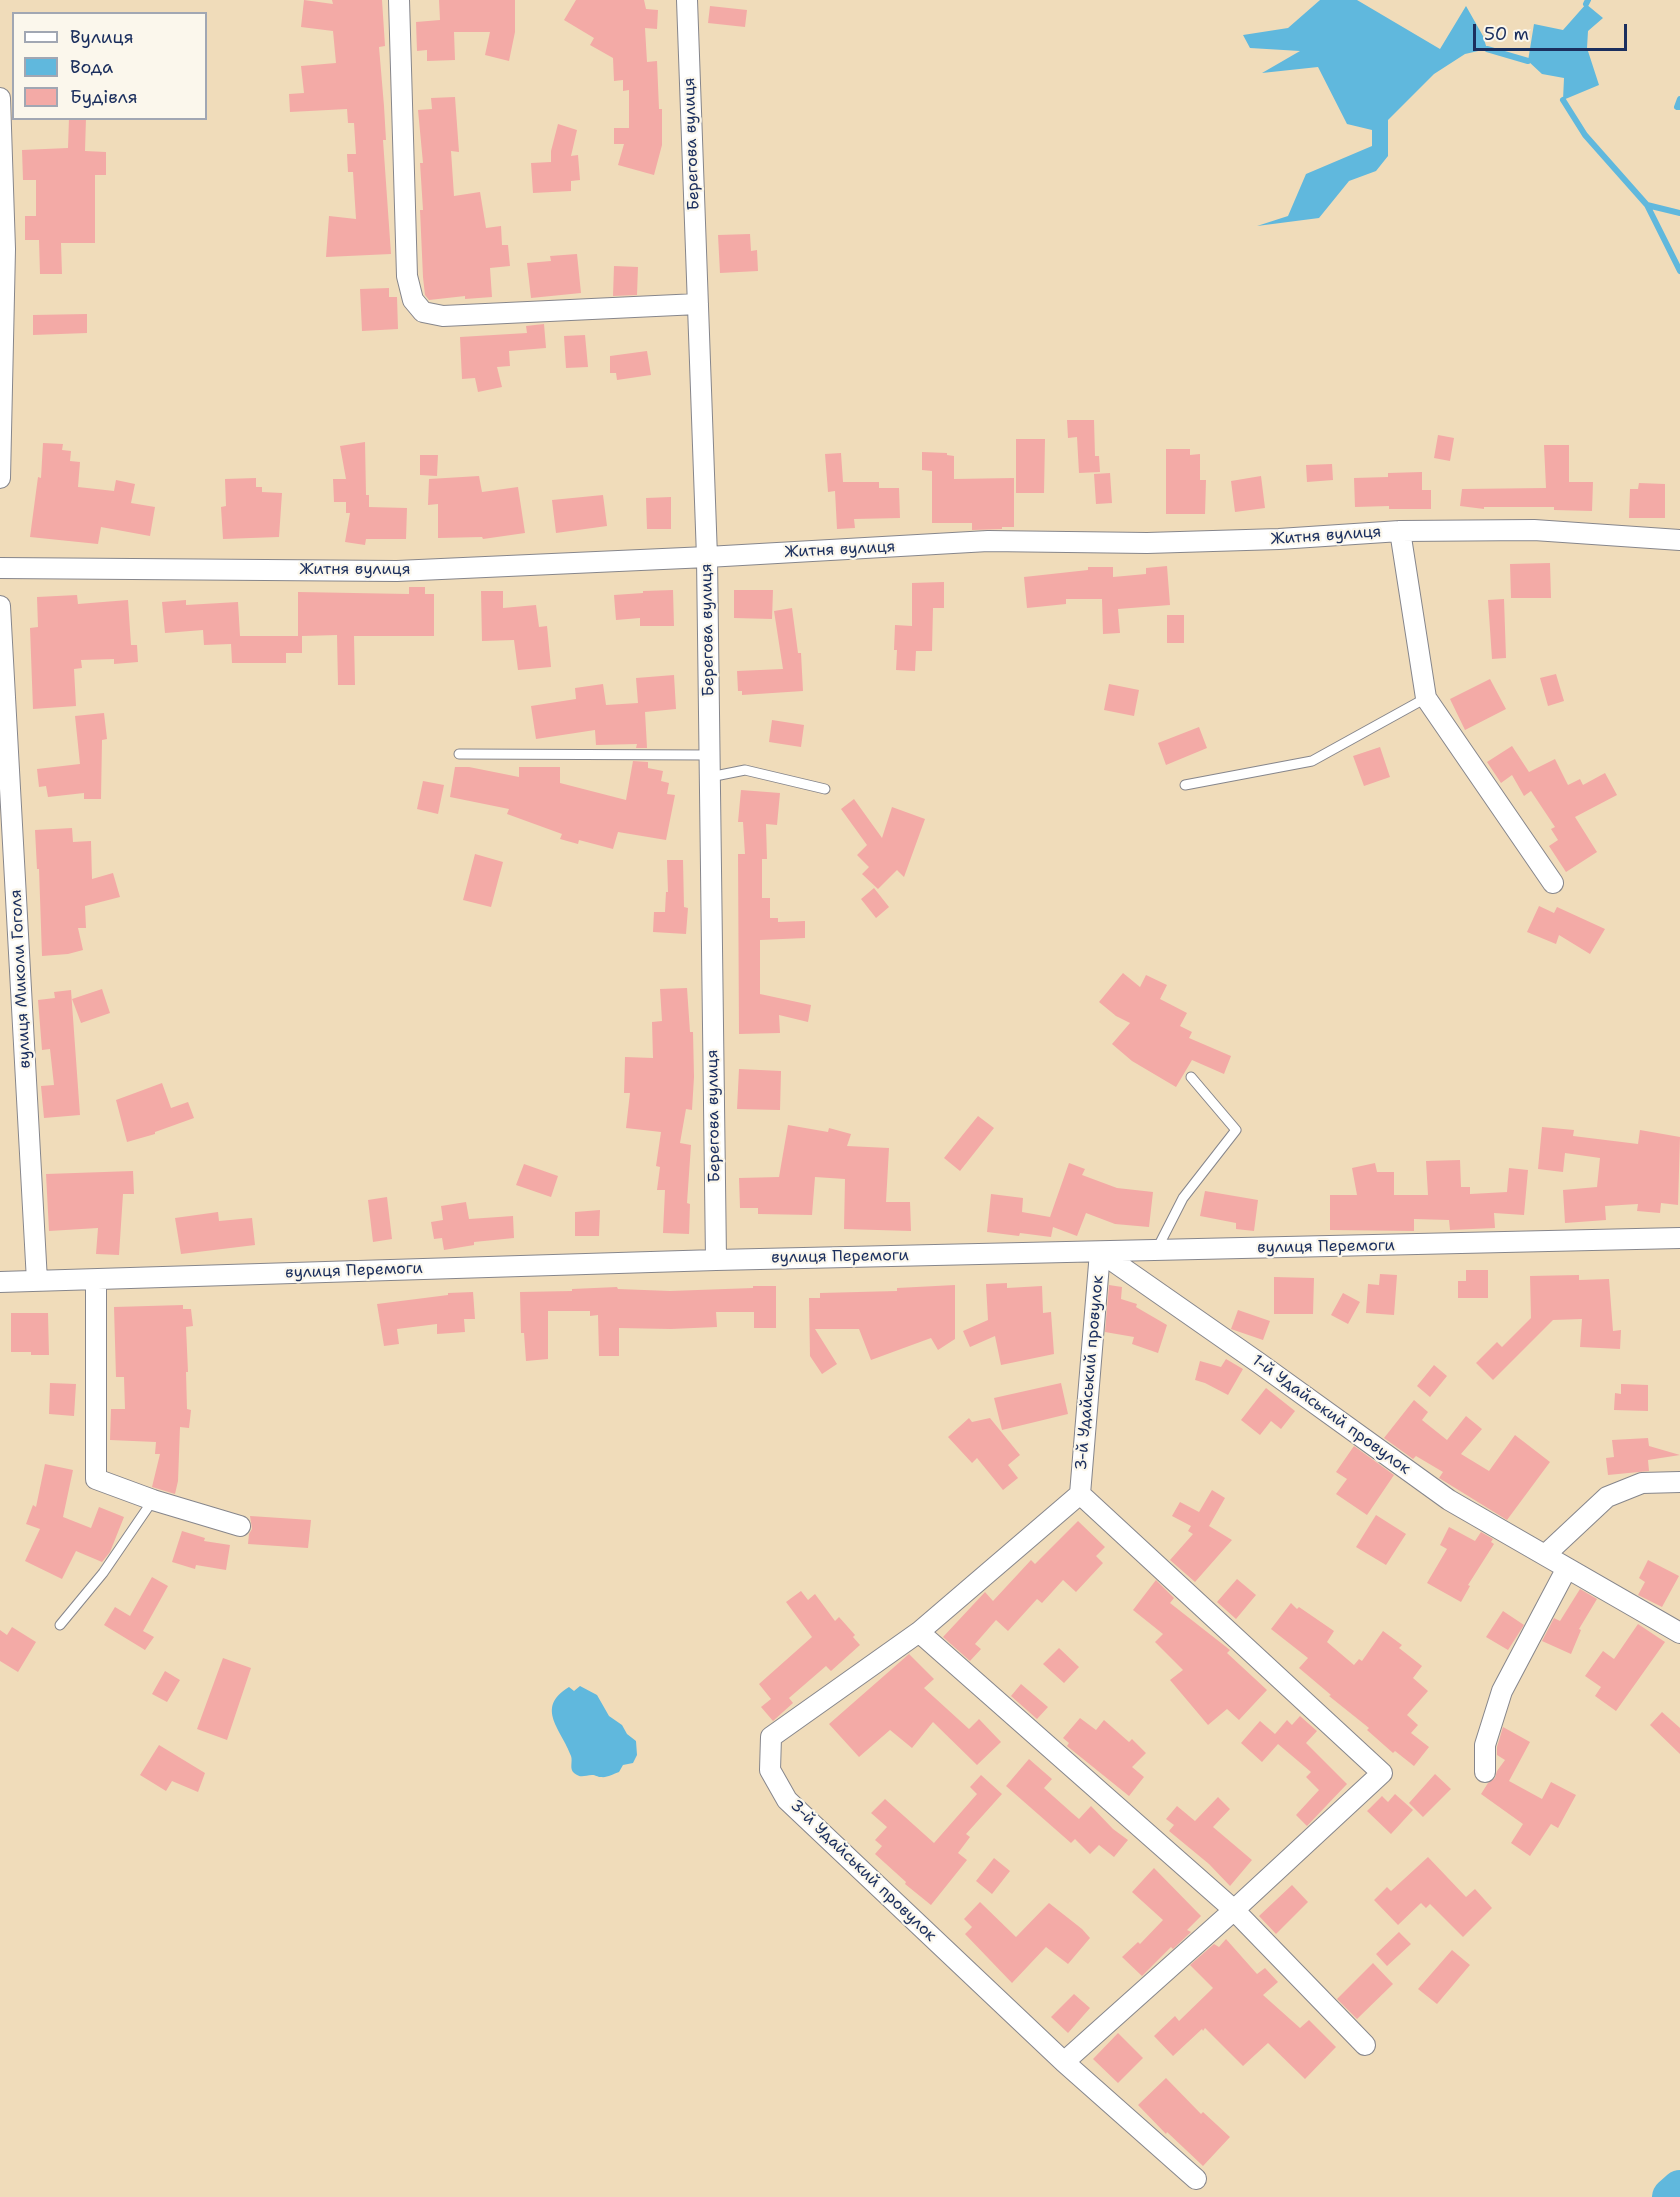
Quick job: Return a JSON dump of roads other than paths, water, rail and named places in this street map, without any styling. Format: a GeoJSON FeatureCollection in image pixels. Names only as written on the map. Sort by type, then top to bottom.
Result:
{"type":"FeatureCollection","features":[{"type":"Feature","properties":{"kind":"street"},"geometry":{"type":"LineString","coordinates":[[399,0],[406,276],[413,300],[423,312],[443,316],[698,304]]}},
{"type":"Feature","properties":{"kind":"street","name":"Берегова вулиця"},"geometry":{"type":"LineString","coordinates":[[687,0],[707,557],[716,1260]]}},
{"type":"Feature","properties":{"kind":"street"},"geometry":{"type":"LineString","coordinates":[[0,98],[5,249],[0,478]]}},
{"type":"Feature","properties":{"kind":"street","name":"Житня вулиця"},"geometry":{"type":"LineString","coordinates":[[0,568],[397,571],[988,541],[1147,543],[1279,539],[1400,531],[1534,530],[1680,540]]}},
{"type":"Feature","properties":{"kind":"street"},"geometry":{"type":"LineString","coordinates":[[1400,531],[1426,698],[1553,883]]}},
{"type":"Feature","properties":{"kind":"street","name":"вулиця Миколи Гоголя"},"geometry":{"type":"LineString","coordinates":[[0,606],[4,757],[37,1281]]}},
{"type":"Feature","properties":{"kind":"street","name":"вулиця Перемоги"},"geometry":{"type":"LineString","coordinates":[[0,1282],[716,1260],[1680,1238]]}},
{"type":"Feature","properties":{"kind":"street","name":"3-й Удайський провулок"},"geometry":{"type":"LineString","coordinates":[[1100,1252],[1080,1494],[919,1632],[771,1737],[770,1770],[787,1800],[1064,2062],[1196,2179]]}},
{"type":"Feature","properties":{"kind":"street","name":"1-й Удайський провулок"},"geometry":{"type":"LineString","coordinates":[[1100,1252],[1449,1500],[1680,1633]]}},
{"type":"Feature","properties":{"kind":"street"},"geometry":{"type":"LineString","coordinates":[[96,1280],[96,1479],[153,1500],[240,1526]]}},
{"type":"Feature","properties":{"kind":"street"},"geometry":{"type":"LineString","coordinates":[[1545,1555],[1607,1497],[1642,1484],[1680,1482]]}},
{"type":"Feature","properties":{"kind":"street","name":"3-й Удайський провулок"},"geometry":{"type":"LineString","coordinates":[[1064,2062],[1234,1911],[1382,1773],[1080,1494]]}},
{"type":"Feature","properties":{"kind":"street"},"geometry":{"type":"LineString","coordinates":[[1485,1772],[1485,1744],[1502,1691],[1567,1568]]}},
{"type":"Feature","properties":{"kind":"street"},"geometry":{"type":"LineString","coordinates":[[919,1632],[1234,1911],[1365,2045]]}},
{"type":"Feature","properties":{"kind":"lane"},"geometry":{"type":"LineString","coordinates":[[1185,785],[1311,761],[1426,698]]}},
{"type":"Feature","properties":{"kind":"lane"},"geometry":{"type":"LineString","coordinates":[[459,754],[709,755]]}},
{"type":"Feature","properties":{"kind":"lane"},"geometry":{"type":"LineString","coordinates":[[710,777],[745,770],[825,789]]}},
{"type":"Feature","properties":{"kind":"lane"},"geometry":{"type":"LineString","coordinates":[[1156,1251],[1183,1198],[1236,1130],[1191,1077]]}},
{"type":"Feature","properties":{"kind":"lane"},"geometry":{"type":"LineString","coordinates":[[60,1625],[103,1573],[153,1500]]}},
{"type":"Feature","properties":{"kind":"water"},"geometry":{"type":"Polygon","coordinates":[[[1320,0],[1357,0],[1440,49],[1466,6],[1483,36],[1487,49],[1465,54],[1434,74],[1388,120],[1388,156],[1376,171],[1349,181],[1319,218],[1257,226],[1288,216],[1306,174],[1372,146],[1372,130],[1347,124],[1318,67],[1262,73],[1300,51],[1250,48],[1243,35],[1288,28],[1320,0]]]}},
{"type":"Feature","properties":{"kind":"water"},"geometry":{"type":"Polygon","coordinates":[[[1586,4],[1603,18],[1588,31],[1587,48],[1599,85],[1563,100],[1564,78],[1542,74],[1528,61],[1534,24],[1563,30],[1586,4]]]}},
{"type":"Feature","properties":{"kind":"water"},"geometry":{"type":"Polygon","coordinates":[[[580,1686],[597,1695],[609,1716],[622,1725],[627,1734],[636,1741],[637,1755],[633,1763],[623,1765],[619,1772],[603,1777],[581,1776],[576,1775],[572,1769],[571,1756],[552,1711],[553,1703],[559,1695],[569,1687],[574,1691],[580,1686]]]}},
{"type":"Feature","properties":{"kind":"waterway"},"geometry":{"type":"LineString","coordinates":[[1586,4],[1588,0]]}},
{"type":"Feature","properties":{"kind":"waterway"},"geometry":{"type":"LineString","coordinates":[[1487,49],[1528,61]]}},
{"type":"Feature","properties":{"kind":"waterway"},"geometry":{"type":"LineString","coordinates":[[1680,99],[1677,107],[1680,107]]}},
{"type":"Feature","properties":{"kind":"waterway"},"geometry":{"type":"LineString","coordinates":[[1563,100],[1585,135],[1647,205],[1680,213]]}},
{"type":"Feature","properties":{"kind":"waterway"},"geometry":{"type":"LineString","coordinates":[[1647,205],[1680,271]]}},
{"type":"Feature","properties":{"kind":"waterway"},"geometry":{"type":"LineString","coordinates":[[1671,2197],[1680,2189]]}}]}
